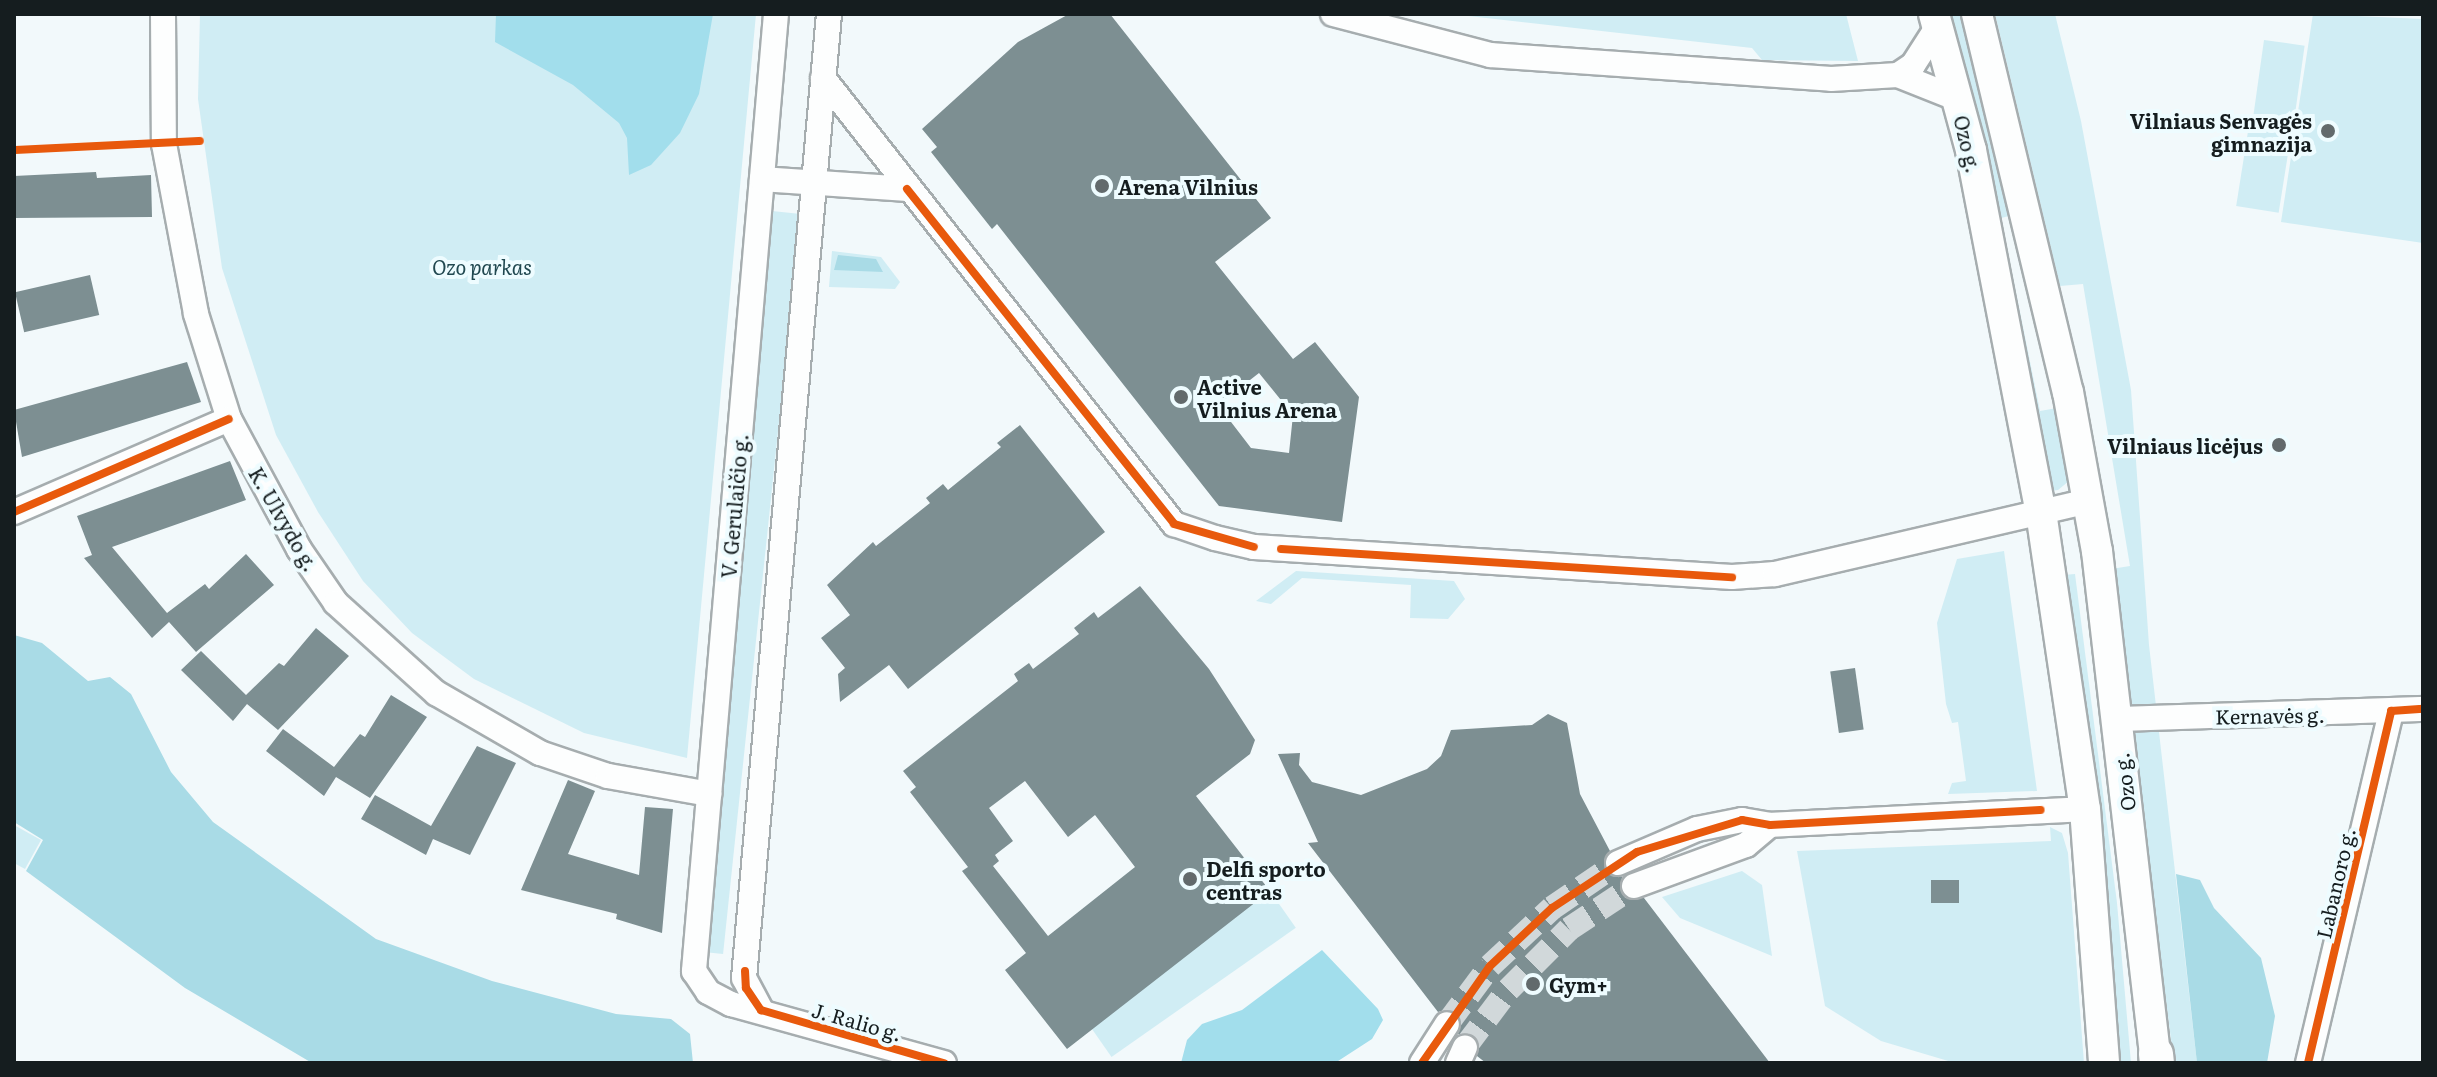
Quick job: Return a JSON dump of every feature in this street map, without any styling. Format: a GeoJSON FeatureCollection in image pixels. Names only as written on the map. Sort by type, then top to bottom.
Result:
{"type":"FeatureCollection","features":[{"type":"Feature","properties":{"kind":"main road","name":"Ozo g."},"geometry":{"type":"LineString","coordinates":[[1977,14],[2065,378],[2088,501],[2117,719],[2156,1060]]}},
{"type":"Feature","properties":{"kind":"main road","name":"Ozo g."},"geometry":{"type":"LineString","coordinates":[[1936,20],[1958,99],[2041,512],[2085,809],[2104,1063]]}},
{"type":"Feature","properties":{"kind":"street","name":"K. Ulvydo g."},"geometry":{"type":"LineString","coordinates":[[163,14],[161,89],[175,222],[229,419],[299,549],[336,603],[436,693],[540,753],[608,776],[709,794]]}},
{"type":"Feature","properties":{"kind":"street","name":"V. Gerulaičio g."},"geometry":{"type":"LineString","coordinates":[[708,992],[699,984],[694,956],[776,14]]}},
{"type":"Feature","properties":{"kind":"street"},"geometry":{"type":"LineString","coordinates":[[761,1010],[744,978],[829,14]]}},
{"type":"Feature","properties":{"kind":"street"},"geometry":{"type":"LineString","coordinates":[[1333,14],[1423,42],[1517,58],[1792,77],[1898,75],[1958,99]]}},
{"type":"Feature","properties":{"kind":"street"},"geometry":{"type":"LineString","coordinates":[[1898,75],[1913,65],[1936,20]]}},
{"type":"Feature","properties":{"kind":"street"},"geometry":{"type":"LineString","coordinates":[[823,78],[907,189],[1174,524],[1215,538],[1254,547],[1732,577],[1775,574],[2088,501]]}},
{"type":"Feature","properties":{"kind":"street"},"geometry":{"type":"LineString","coordinates":[[762,179],[907,189]]}},
{"type":"Feature","properties":{"kind":"street"},"geometry":{"type":"LineString","coordinates":[[14,512],[229,419]]}},
{"type":"Feature","properties":{"kind":"street","name":"Kernavės g."},"geometry":{"type":"LineString","coordinates":[[2117,719],[2423,709]]}},
{"type":"Feature","properties":{"kind":"street","name":"Labanoro g."},"geometry":{"type":"LineString","coordinates":[[2308,1063],[2391,711]]}},
{"type":"Feature","properties":{"kind":"street"},"geometry":{"type":"LineString","coordinates":[[1618,863],[1697,829],[1742,820],[1770,825],[2085,809]]}},
{"type":"Feature","properties":{"kind":"street"},"geometry":{"type":"LineString","coordinates":[[1634,886],[1746,845],[1770,825]]}},
{"type":"Feature","properties":{"kind":"street"},"geometry":{"type":"LineString","coordinates":[[708,992],[744,978]]}},
{"type":"Feature","properties":{"kind":"street"},"geometry":{"type":"LineString","coordinates":[[708,992],[761,1010]]}},
{"type":"Feature","properties":{"kind":"street","name":"J. Ralio g."},"geometry":{"type":"LineString","coordinates":[[761,1010],[944,1063]]}},
{"type":"Feature","properties":{"kind":"street"},"geometry":{"type":"LineString","coordinates":[[1422,1063],[1447,1024]]}},
{"type":"Feature","properties":{"kind":"green space","name":"Ozo parkas"},"geometry":{"type":"Polygon","coordinates":[[[200,14],[756,14],[687,758],[584,733],[474,679],[412,633],[363,581],[318,512],[276,435],[222,268],[198,99],[200,14]]]}},
{"type":"Feature","properties":{"kind":"green space"},"geometry":{"type":"Polygon","coordinates":[[[1451,14],[1846,14],[1858,61],[1762,60],[1752,48],[1451,14]]]}},
{"type":"Feature","properties":{"kind":"green space"},"geometry":{"type":"Polygon","coordinates":[[[1946,14],[1967,14],[2017,214],[2001,218],[2040,411],[2057,408],[2069,481],[2058,490],[2049,491],[1946,14]]]}},
{"type":"Feature","properties":{"kind":"green space"},"geometry":{"type":"Polygon","coordinates":[[[1995,14],[2055,14],[2081,121],[2131,390],[2149,645],[2197,1063],[2174,1063],[2111,569],[2130,566],[2083,284],[2060,286],[1995,14]]]}},
{"type":"Feature","properties":{"kind":"green space"},"geometry":{"type":"Polygon","coordinates":[[[2313,14],[2423,19],[2423,243],[2281,222],[2313,14]]]}},
{"type":"Feature","properties":{"kind":"green space"},"geometry":{"type":"Polygon","coordinates":[[[2264,40],[2305,46],[2294,124],[2253,118],[2264,40]]]}},
{"type":"Feature","properties":{"kind":"green space"},"geometry":{"type":"Polygon","coordinates":[[[2249,125],[2291,132],[2279,213],[2236,206],[2249,125]]]}},
{"type":"Feature","properties":{"kind":"green space"},"geometry":{"type":"Polygon","coordinates":[[[772,211],[801,214],[723,954],[694,951],[772,211]]]}},
{"type":"Feature","properties":{"kind":"green space"},"geometry":{"type":"Polygon","coordinates":[[[832,251],[881,257],[900,282],[895,289],[829,287],[832,251]]]}},
{"type":"Feature","properties":{"kind":"green space"},"geometry":{"type":"Polygon","coordinates":[[[2004,551],[2037,791],[1948,794],[1952,783],[1966,781],[1958,722],[1952,723],[1946,704],[1937,623],[1957,559],[2004,551]]]}},
{"type":"Feature","properties":{"kind":"green space"},"geometry":{"type":"Polygon","coordinates":[[[1296,571],[1454,581],[1465,599],[1448,619],[1410,618],[1411,585],[1302,578],[1271,604],[1256,601],[1296,571]]]}},
{"type":"Feature","properties":{"kind":"green space"},"geometry":{"type":"Polygon","coordinates":[[[2075,574],[2117,903],[2131,1063],[2117,1063],[2063,575],[2075,574]]]}},
{"type":"Feature","properties":{"kind":"green space"},"geometry":{"type":"Polygon","coordinates":[[[14,825],[41,840],[25,869],[14,863],[14,825]]]}},
{"type":"Feature","properties":{"kind":"green space"},"geometry":{"type":"Polygon","coordinates":[[[2050,827],[2062,833],[2068,853],[2084,1063],[1955,1063],[1881,1041],[1825,1006],[1797,851],[2051,841],[2050,827]]]}},
{"type":"Feature","properties":{"kind":"green space"},"geometry":{"type":"Polygon","coordinates":[[[1742,871],[1762,885],[1772,956],[1680,918],[1662,897],[1742,871]]]}},
{"type":"Feature","properties":{"kind":"green space"},"geometry":{"type":"Polygon","coordinates":[[[1270,891],[1296,928],[1112,1057],[1086,1020],[1270,891]]]}},
{"type":"Feature","properties":{"kind":"shaded area"},"geometry":{"type":"Polygon","coordinates":[[[496,14],[713,14],[699,94],[680,133],[651,165],[629,175],[627,138],[619,123],[573,85],[495,42],[496,14]]]}},
{"type":"Feature","properties":{"kind":"shaded area"},"geometry":{"type":"Polygon","coordinates":[[[838,255],[876,259],[883,272],[834,270],[838,255]]]}},
{"type":"Feature","properties":{"kind":"shaded area"},"geometry":{"type":"Polygon","coordinates":[[[14,635],[42,643],[88,681],[110,677],[131,694],[171,772],[213,822],[376,939],[492,981],[616,1014],[671,1019],[690,1034],[693,1063],[312,1063],[185,988],[26,871],[43,840],[14,822],[14,635]]]}},
{"type":"Feature","properties":{"kind":"shaded area"},"geometry":{"type":"Polygon","coordinates":[[[2176,874],[2200,880],[2214,908],[2261,958],[2275,1016],[2267,1063],[2197,1063],[2176,874]]]}},
{"type":"Feature","properties":{"kind":"shaded area"},"geometry":{"type":"Polygon","coordinates":[[[1322,950],[1378,1009],[1383,1020],[1372,1039],[1335,1063],[1181,1063],[1187,1040],[1202,1024],[1242,1010],[1322,950]]]}},
{"type":"Feature","properties":{"kind":"building","name":"Arena Vilnius"},"geometry":{"type":"Polygon","coordinates":[[[1069,14],[1110,14],[1271,218],[1215,262],[1293,359],[1315,342],[1359,397],[1342,522],[1219,506],[997,224],[992,229],[931,152],[937,147],[922,129],[1018,42],[1069,14]],[[1259,373],[1218,405],[1251,448],[1289,453],[1293,415],[1259,373]]]}},
{"type":"Feature","properties":{"kind":"building"},"geometry":{"type":"Polygon","coordinates":[[[96,172],[97,178],[151,175],[152,217],[14,218],[14,176],[96,172]]]}},
{"type":"Feature","properties":{"kind":"building"},"geometry":{"type":"Polygon","coordinates":[[[90,275],[99,315],[24,332],[15,292],[90,275]]]}},
{"type":"Feature","properties":{"kind":"building"},"geometry":{"type":"Polygon","coordinates":[[[187,362],[201,402],[22,457],[14,410],[187,362]]]}},
{"type":"Feature","properties":{"kind":"building"},"geometry":{"type":"Polygon","coordinates":[[[1020,425],[1105,532],[908,689],[889,665],[840,702],[838,674],[845,668],[821,638],[850,615],[827,585],[873,542],[876,546],[930,503],[926,498],[943,484],[948,490],[1001,447],[997,443],[1020,425]]]}},
{"type":"Feature","properties":{"kind":"building"},"geometry":{"type":"Polygon","coordinates":[[[230,461],[246,500],[112,547],[167,613],[205,584],[209,589],[246,554],[274,585],[196,652],[169,622],[152,638],[84,558],[92,555],[77,516],[230,461]]]}},
{"type":"Feature","properties":{"kind":"building"},"geometry":{"type":"Polygon","coordinates":[[[1140,586],[1209,669],[1255,740],[1250,754],[1196,796],[1270,891],[1067,1049],[1005,970],[1026,953],[962,871],[968,867],[910,792],[916,787],[903,771],[1018,681],[1014,674],[1029,663],[1033,669],[1079,634],[1074,628],[1094,612],[1098,618],[1140,586]],[[1025,781],[989,808],[1013,841],[995,855],[999,861],[993,866],[1048,936],[1135,867],[1095,815],[1068,837],[1025,781]]]}},
{"type":"Feature","properties":{"kind":"building"},"geometry":{"type":"Polygon","coordinates":[[[316,628],[349,656],[278,730],[247,704],[233,721],[181,670],[201,651],[246,695],[279,663],[284,666],[316,628]]]}},
{"type":"Feature","properties":{"kind":"building"},"geometry":{"type":"Polygon","coordinates":[[[1855,668],[1864,729],[1839,733],[1830,671],[1855,668]]]}},
{"type":"Feature","properties":{"kind":"building"},"geometry":{"type":"Polygon","coordinates":[[[391,695],[427,717],[370,798],[336,777],[324,796],[266,751],[283,729],[334,767],[360,734],[365,737],[391,695]]]}},
{"type":"Feature","properties":{"kind":"building"},"geometry":{"type":"Polygon","coordinates":[[[1548,714],[1567,723],[1580,794],[1610,851],[1605,870],[1622,877],[1625,898],[1644,898],[1770,1063],[1486,1063],[1477,1056],[1477,1038],[1458,1034],[1460,1016],[1448,1009],[1438,1012],[1308,843],[1318,842],[1278,754],[1300,753],[1299,765],[1312,782],[1361,795],[1427,769],[1441,756],[1451,730],[1532,725],[1548,714]]]}},
{"type":"Feature","properties":{"kind":"building"},"geometry":{"type":"Polygon","coordinates":[[[477,746],[516,763],[470,855],[433,839],[426,855],[361,819],[375,795],[431,826],[477,746]]]}},
{"type":"Feature","properties":{"kind":"building"},"geometry":{"type":"Polygon","coordinates":[[[568,780],[595,791],[568,854],[639,875],[645,807],[673,809],[662,933],[616,919],[617,914],[521,890],[568,780]]]}},
{"type":"Feature","properties":{"kind":"building"},"geometry":{"type":"Polygon","coordinates":[[[1931,880],[1959,880],[1959,903],[1931,903],[1931,880]]]}},
{"type":"Feature","properties":{"kind":"tunnel"},"geometry":{"type":"LineString","coordinates":[[1447,1024],[1490,966],[1552,908],[1618,863]]}},
{"type":"Feature","properties":{"kind":"tunnel"},"geometry":{"type":"LineString","coordinates":[[1465,1047],[1508,990],[1569,929],[1634,886]]}},
{"type":"Feature","properties":{"kind":"cycle path"},"geometry":{"type":"LineString","coordinates":[[14,150],[200,141]]}},
{"type":"Feature","properties":{"kind":"cycle path"},"geometry":{"type":"LineString","coordinates":[[907,189],[1174,524],[1254,547]]}},
{"type":"Feature","properties":{"kind":"cycle path"},"geometry":{"type":"LineString","coordinates":[[14,512],[229,419]]}},
{"type":"Feature","properties":{"kind":"cycle path"},"geometry":{"type":"LineString","coordinates":[[1281,549],[1732,577]]}},
{"type":"Feature","properties":{"kind":"cycle path"},"geometry":{"type":"LineString","coordinates":[[2308,1063],[2391,711],[2423,709]]}},
{"type":"Feature","properties":{"kind":"cycle path"},"geometry":{"type":"LineString","coordinates":[[1422,1063],[1490,966],[1552,908],[1637,852],[1742,820],[1770,825],[2041,810]]}},
{"type":"Feature","properties":{"kind":"cycle path"},"geometry":{"type":"LineString","coordinates":[[745,971],[746,988],[761,1010],[944,1063]]}},
{"type":"Feature","properties":{"kind":"place","name":"Vilniaus Senvagės gimnazija"},"geometry":{"type":"Point","coordinates":[2328,131]}},
{"type":"Feature","properties":{"kind":"place","name":"Arena Vilnius"},"geometry":{"type":"Point","coordinates":[1102,186]}},
{"type":"Feature","properties":{"kind":"place","name":"Active Vilnius Arena"},"geometry":{"type":"Point","coordinates":[1181,397]}},
{"type":"Feature","properties":{"kind":"place","name":"Vilniaus licėjus"},"geometry":{"type":"Point","coordinates":[2279,445]}},
{"type":"Feature","properties":{"kind":"place","name":"Delfi sporto centras"},"geometry":{"type":"Point","coordinates":[1190,879]}},
{"type":"Feature","properties":{"kind":"place","name":"Gym+"},"geometry":{"type":"Point","coordinates":[1533,984]}}]}
